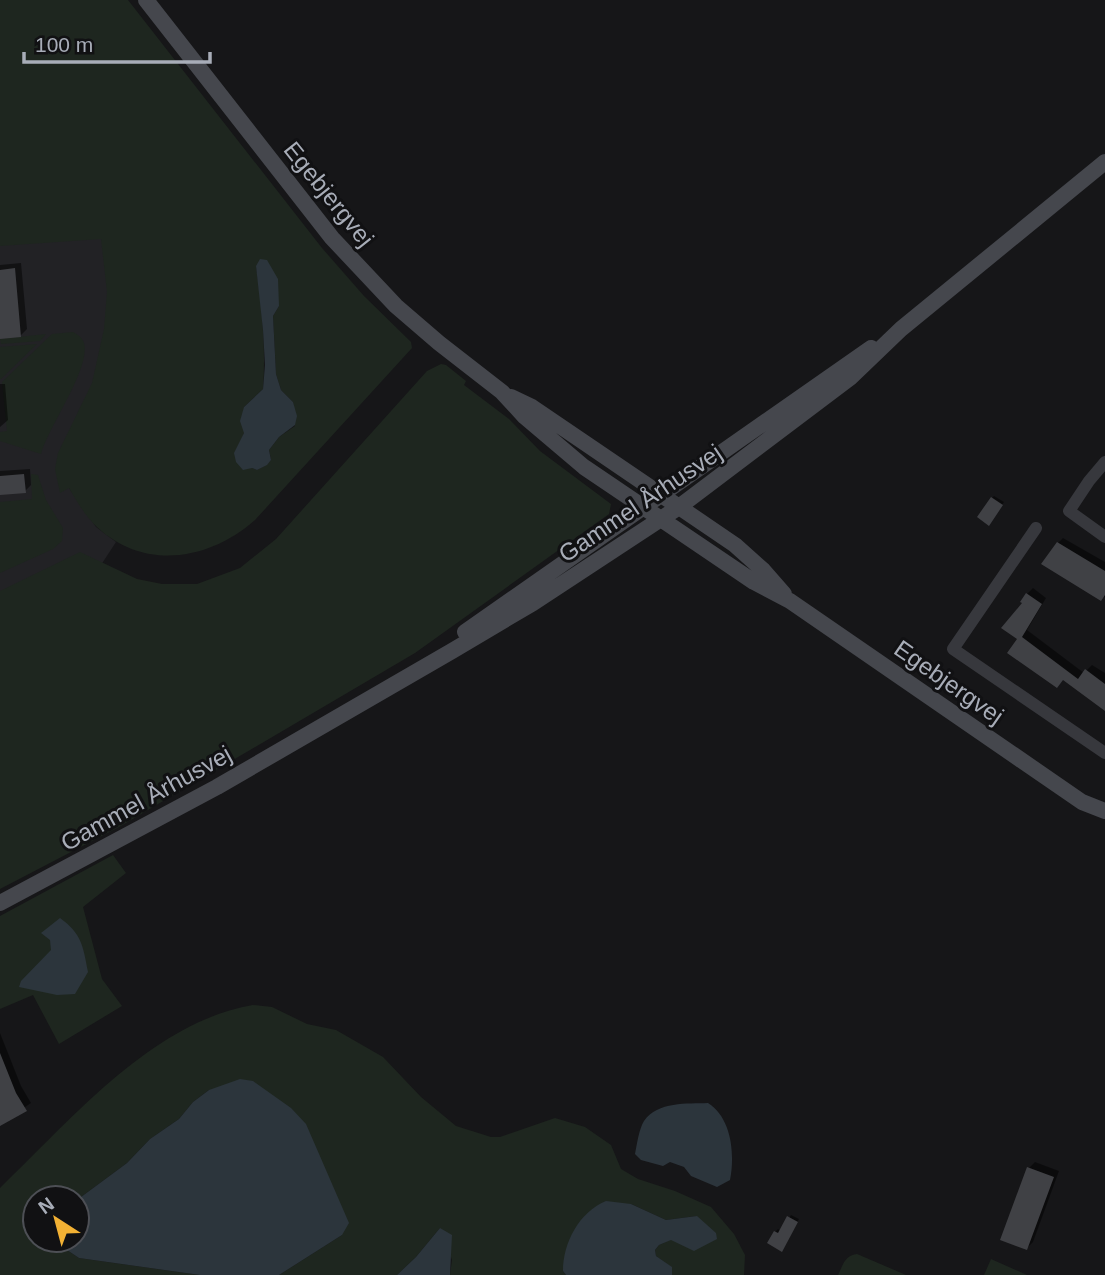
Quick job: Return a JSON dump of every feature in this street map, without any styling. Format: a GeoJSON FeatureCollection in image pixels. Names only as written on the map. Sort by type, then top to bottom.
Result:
{"type":"FeatureCollection","features":[{"type":"Feature","properties":{"kind":"main road","name":"Egebjergvej"},"geometry":{"type":"LineString","coordinates":[[146,0],[332,238],[396,306],[502,392],[524,417],[584,467],[658,519],[754,582],[790,601],[1082,802],[1105,823]]}},
{"type":"Feature","properties":{"kind":"main road","name":"Gammel Århusvej"},"geometry":{"type":"LineString","coordinates":[[0,903],[218,787],[533,603],[679,507],[852,377],[901,329],[1105,162]]}},
{"type":"Feature","properties":{"kind":"main road","name":"Gammel Århusvej"},"geometry":{"type":"LineString","coordinates":[[385,688],[841,368],[901,329]]}},
{"type":"Feature","properties":{"kind":"main road","name":"Egebjergvej"},"geometry":{"type":"LineString","coordinates":[[502,392],[532,407],[736,545],[790,601]]}},
{"type":"Feature","properties":{"kind":"main road","name":"Egebjergvej"},"geometry":{"type":"LineString","coordinates":[[1082,802],[1105,811]]}},
{"type":"Feature","properties":{"kind":"street"},"geometry":{"type":"LineString","coordinates":[[1105,463],[1089,481],[1069,512],[1105,537]]}},
{"type":"Feature","properties":{"kind":"street"},"geometry":{"type":"LineString","coordinates":[[1036,528],[953,649],[1105,753]]}},
{"type":"Feature","properties":{"kind":"shaded area"},"geometry":{"type":"Polygon","coordinates":[[[0,0],[20,0],[132,244],[69,488],[96,527],[116,542],[84,591],[0,634],[0,0]]]}},
{"type":"Feature","properties":{"kind":"shaded area"},"geometry":{"type":"Polygon","coordinates":[[[0,0],[128,0],[322,248],[364,296],[411,342],[412,348],[255,520],[237,534],[198,551],[177,555],[136,551],[116,542],[98,528],[69,488],[60,493],[55,469],[58,453],[92,383],[104,329],[107,292],[101,239],[0,246],[0,0]],[[256,266],[263,328],[263,389],[244,407],[244,433],[241,442],[252,468],[257,470],[271,460],[269,450],[279,437],[295,426],[293,402],[281,390],[276,374],[273,316],[279,306],[256,266]]]}},
{"type":"Feature","properties":{"kind":"shaded area"},"geometry":{"type":"Polygon","coordinates":[[[260,259],[267,260],[278,279],[279,306],[273,316],[276,374],[281,390],[293,402],[297,416],[295,425],[279,437],[269,450],[271,460],[267,465],[257,470],[243,470],[236,462],[234,453],[244,433],[240,421],[244,407],[263,389],[265,365],[256,266],[260,259]]]}},
{"type":"Feature","properties":{"kind":"shaded area"},"geometry":{"type":"Polygon","coordinates":[[[73,332],[84,343],[81,367],[41,454],[0,441],[0,432],[7,431],[2,382],[52,334],[73,332]]]}},
{"type":"Feature","properties":{"kind":"shaded area"},"geometry":{"type":"Polygon","coordinates":[[[46,334],[40,341],[1,344],[0,339],[46,334]]]}},
{"type":"Feature","properties":{"kind":"shaded area"},"geometry":{"type":"Polygon","coordinates":[[[37,344],[1,379],[0,379],[0,347],[37,344]]]}},
{"type":"Feature","properties":{"kind":"shaded area"},"geometry":{"type":"Polygon","coordinates":[[[441,364],[466,381],[464,385],[509,419],[540,451],[611,504],[609,514],[415,653],[119,827],[0,889],[0,591],[80,552],[137,579],[162,584],[197,584],[240,568],[276,539],[427,371],[441,364]]]}},
{"type":"Feature","properties":{"kind":"shaded area"},"geometry":{"type":"Polygon","coordinates":[[[31,474],[38,475],[46,500],[63,528],[62,541],[53,549],[0,573],[0,502],[32,499],[31,474]]]}},
{"type":"Feature","properties":{"kind":"shaded area"},"geometry":{"type":"Polygon","coordinates":[[[113,855],[126,873],[83,907],[102,979],[122,1006],[59,1044],[33,995],[0,1009],[0,916],[113,855]]]}},
{"type":"Feature","properties":{"kind":"shaded area"},"geometry":{"type":"Polygon","coordinates":[[[60,918],[77,935],[88,972],[75,994],[57,995],[19,987],[21,981],[51,950],[50,940],[41,933],[60,918]]]}},
{"type":"Feature","properties":{"kind":"shaded area"},"geometry":{"type":"Polygon","coordinates":[[[253,1005],[272,1007],[307,1024],[336,1030],[383,1057],[421,1097],[456,1126],[491,1137],[500,1137],[555,1118],[585,1127],[611,1145],[621,1169],[638,1179],[711,1207],[734,1234],[745,1255],[744,1275],[672,1275],[671,1267],[656,1256],[655,1250],[697,1216],[666,1220],[631,1204],[563,1271],[566,1275],[450,1275],[452,1260],[440,1228],[397,1275],[279,1275],[342,1235],[209,1090],[193,1102],[179,1119],[150,1139],[127,1163],[91,1190],[91,1184],[21,1184],[21,1254],[73,1254],[79,1258],[200,1275],[0,1275],[0,1188],[115,1078],[181,1031],[216,1015],[253,1005]]]}},
{"type":"Feature","properties":{"kind":"shaded area"},"geometry":{"type":"Polygon","coordinates":[[[240,1079],[253,1081],[291,1108],[306,1124],[349,1223],[342,1235],[279,1275],[200,1275],[79,1258],[73,1254],[91,1254],[91,1190],[127,1163],[150,1139],[179,1119],[193,1102],[209,1090],[240,1079]]]}},
{"type":"Feature","properties":{"kind":"shaded area"},"geometry":{"type":"Polygon","coordinates":[[[708,1103],[727,1127],[732,1149],[730,1180],[717,1187],[691,1176],[684,1167],[670,1162],[663,1166],[641,1160],[635,1154],[644,1121],[657,1110],[673,1105],[708,1103]]]}},
{"type":"Feature","properties":{"kind":"shaded area"},"geometry":{"type":"Polygon","coordinates":[[[606,1201],[631,1204],[666,1220],[697,1216],[716,1233],[717,1239],[694,1251],[671,1240],[659,1245],[655,1250],[656,1256],[672,1267],[672,1275],[566,1275],[563,1271],[569,1239],[588,1213],[606,1201]]]}},
{"type":"Feature","properties":{"kind":"shaded area"},"geometry":{"type":"Polygon","coordinates":[[[440,1228],[452,1235],[450,1275],[397,1275],[416,1257],[440,1228]]]}},
{"type":"Feature","properties":{"kind":"shaded area"},"geometry":{"type":"Polygon","coordinates":[[[857,1254],[906,1275],[838,1275],[847,1258],[857,1254]]]}},
{"type":"Feature","properties":{"kind":"shaded area"},"geometry":{"type":"Polygon","coordinates":[[[991,1259],[1027,1275],[984,1275],[991,1259]]]}},
{"type":"Feature","properties":{"kind":"building"},"geometry":{"type":"Polygon","coordinates":[[[15,268],[21,337],[0,339],[0,270],[15,268]]]}},
{"type":"Feature","properties":{"kind":"building"},"geometry":{"type":"Polygon","coordinates":[[[24,474],[26,493],[0,495],[0,476],[24,474]]]}},
{"type":"Feature","properties":{"kind":"building"},"geometry":{"type":"Polygon","coordinates":[[[991,497],[1003,505],[989,526],[977,517],[991,497]]]}},
{"type":"Feature","properties":{"kind":"building"},"geometry":{"type":"Polygon","coordinates":[[[1057,542],[1105,571],[1105,595],[1101,601],[1041,564],[1057,542]]]}},
{"type":"Feature","properties":{"kind":"building"},"geometry":{"type":"Polygon","coordinates":[[[1026,593],[1042,604],[1022,637],[1078,679],[1085,669],[1105,684],[1105,711],[1063,680],[1057,688],[1007,653],[1017,639],[1001,628],[1022,603],[1020,602],[1026,593]]]}},
{"type":"Feature","properties":{"kind":"building"},"geometry":{"type":"Polygon","coordinates":[[[0,1053],[16,1093],[27,1111],[0,1126],[0,1053]]]}},
{"type":"Feature","properties":{"kind":"building"},"geometry":{"type":"Polygon","coordinates":[[[1027,1167],[1054,1177],[1027,1250],[1000,1240],[1027,1167]]]}},
{"type":"Feature","properties":{"kind":"building"},"geometry":{"type":"Polygon","coordinates":[[[787,1216],[798,1222],[782,1252],[767,1243],[774,1231],[778,1233],[787,1216]]]}}]}
